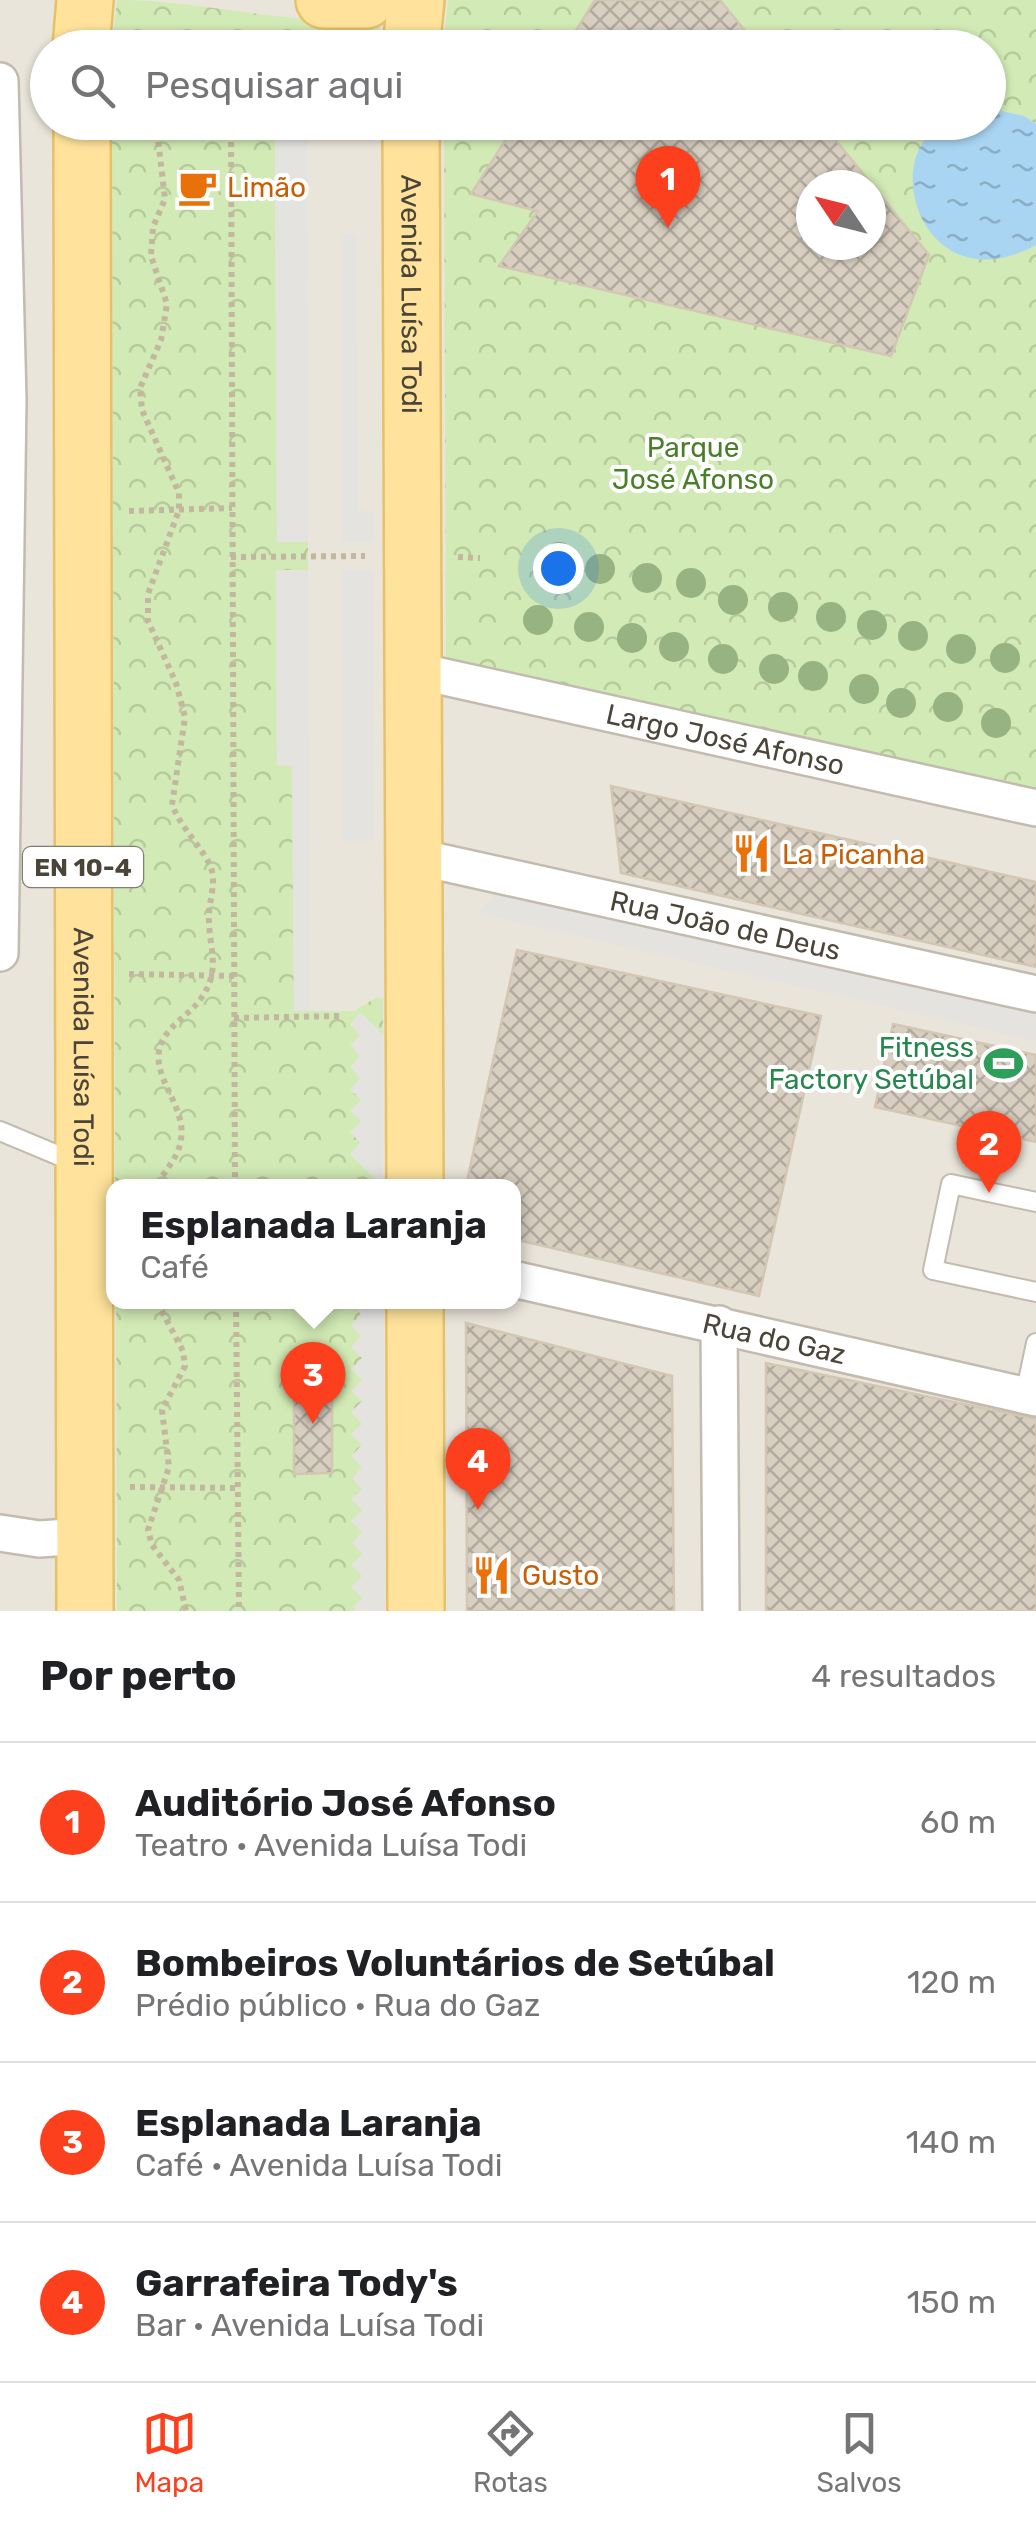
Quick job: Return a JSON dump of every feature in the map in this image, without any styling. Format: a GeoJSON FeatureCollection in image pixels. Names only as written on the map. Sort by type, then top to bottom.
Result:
{"type":"FeatureCollection","features":[{"type":"Feature","properties":{"kind":"main road"},"geometry":{"type":"LineString","coordinates":[[82,30],[85,0]]}},
{"type":"Feature","properties":{"kind":"main road"},"geometry":{"type":"LineString","coordinates":[[324,0],[366,0]]}},
{"type":"Feature","properties":{"kind":"main road"},"geometry":{"type":"LineString","coordinates":[[413,30],[416,0]]}},
{"type":"Feature","properties":{"kind":"main road","name":"Avenida Luísa Todi"},"geometry":{"type":"LineString","coordinates":[[82,140],[85,1611]]}},
{"type":"Feature","properties":{"kind":"main road","name":"Avenida Luísa Todi"},"geometry":{"type":"LineString","coordinates":[[411,140],[415,1179]]}},
{"type":"Feature","properties":{"kind":"main road"},"geometry":{"type":"LineString","coordinates":[[415,1309],[416,1611]]}},
{"type":"Feature","properties":{"kind":"street"},"geometry":{"type":"LineString","coordinates":[[0,82],[4,417],[0,953]]}},
{"type":"Feature","properties":{"kind":"street","name":"Largo José Afonso"},"geometry":{"type":"LineString","coordinates":[[413,670],[1036,808]]}},
{"type":"Feature","properties":{"kind":"street","name":"Rua João de Deus"},"geometry":{"type":"LineString","coordinates":[[413,856],[1036,994]]}},
{"type":"Feature","properties":{"kind":"street","name":"Rua do Gaz"},"geometry":{"type":"LineString","coordinates":[[521,1281],[1030,1397]]}},
{"type":"Feature","properties":{"kind":"street"},"geometry":{"type":"LineString","coordinates":[[719,1324],[721,1611]]}},
{"type":"Feature","properties":{"kind":"street"},"geometry":{"type":"LineString","coordinates":[[0,1533],[39,1538],[85,1512]]}},
{"type":"Feature","properties":{"kind":"lane"},"geometry":{"type":"LineString","coordinates":[[0,1130],[84,1166]]}},
{"type":"Feature","properties":{"kind":"lane"},"geometry":{"type":"LineString","coordinates":[[1036,1202],[951,1184],[932,1270],[1036,1292]]}},
{"type":"Feature","properties":{"kind":"lane"},"geometry":{"type":"LineString","coordinates":[[1030,1397],[1036,1343]]}},
{"type":"Feature","properties":{"kind":"path"},"geometry":{"type":"LineString","coordinates":[[158,140],[165,199],[153,227],[151,256],[167,304],[160,340],[140,388],[142,410],[179,493],[179,510],[148,594],[148,620],[176,683],[185,717],[172,805],[211,865],[214,889],[208,921],[216,950],[212,976],[202,998],[169,1031],[159,1050],[160,1067],[178,1107],[182,1130],[176,1157],[162,1179]]}},
{"type":"Feature","properties":{"kind":"path"},"geometry":{"type":"LineString","coordinates":[[232,140],[235,1179]]}},
{"type":"Feature","properties":{"kind":"path"},"geometry":{"type":"LineString","coordinates":[[82,511],[232,508]]}},
{"type":"Feature","properties":{"kind":"path"},"geometry":{"type":"LineString","coordinates":[[232,557],[412,556]]}},
{"type":"Feature","properties":{"kind":"path"},"geometry":{"type":"LineString","coordinates":[[83,965],[135,976],[234,976]]}},
{"type":"Feature","properties":{"kind":"path"},"geometry":{"type":"LineString","coordinates":[[234,1018],[339,1016]]}},
{"type":"Feature","properties":{"kind":"path"},"geometry":{"type":"LineString","coordinates":[[160,1309],[182,1351],[185,1366],[162,1410],[169,1448],[166,1487],[148,1530],[152,1546],[179,1580],[186,1611]]}},
{"type":"Feature","properties":{"kind":"path"},"geometry":{"type":"LineString","coordinates":[[236,1309],[239,1611]]}},
{"type":"Feature","properties":{"kind":"path"},"geometry":{"type":"LineString","coordinates":[[85,1512],[166,1487],[239,1488]]}},
{"type":"Feature","properties":{"kind":"shaded area"},"geometry":{"type":"Polygon","coordinates":[[[0,0],[1036,0],[1036,1611],[0,1611],[0,0]]]}},
{"type":"Feature","properties":{"kind":"shaded area"},"geometry":{"type":"Polygon","coordinates":[[[275,140],[307,140],[308,542],[277,542],[275,140]]]}},
{"type":"Feature","properties":{"kind":"shaded area"},"geometry":{"type":"Polygon","coordinates":[[[341,234],[356,234],[358,511],[373,511],[373,542],[342,542],[341,234]]]}},
{"type":"Feature","properties":{"kind":"shaded area"},"geometry":{"type":"Polygon","coordinates":[[[276,570],[308,570],[310,1011],[294,1011],[292,766],[277,765],[276,570]]]}},
{"type":"Feature","properties":{"kind":"shaded area"},"geometry":{"type":"Polygon","coordinates":[[[342,570],[373,570],[374,841],[343,841],[342,570]]]}},
{"type":"Feature","properties":{"kind":"shaded area"},"geometry":{"type":"Polygon","coordinates":[[[505,884],[1036,1004],[1036,1041],[476,913],[505,884]]]}},
{"type":"Feature","properties":{"kind":"shaded area"},"geometry":{"type":"Polygon","coordinates":[[[360,1013],[383,1035],[383,1179],[376,1179],[350,1154],[360,1143],[350,1132],[361,1121],[350,1111],[361,1100],[350,1089],[360,1078],[350,1067],[360,1056],[350,1045],[360,1035],[350,1024],[360,1013]]]}},
{"type":"Feature","properties":{"kind":"shaded area"},"geometry":{"type":"Polygon","coordinates":[[[357,1309],[384,1309],[385,1611],[352,1608],[362,1598],[351,1587],[362,1576],[351,1565],[362,1554],[352,1543],[362,1532],[351,1521],[362,1510],[351,1499],[362,1489],[352,1478],[362,1467],[351,1456],[362,1445],[351,1434],[362,1424],[351,1412],[362,1401],[351,1391],[362,1380],[351,1369],[362,1358],[351,1347],[361,1336],[351,1325],[361,1315],[357,1309]]]}},
{"type":"Feature","properties":{"kind":"green space"},"geometry":{"type":"Polygon","coordinates":[[[117,0],[314,20],[380,20],[380,30],[114,30],[117,0]]]}},
{"type":"Feature","properties":{"kind":"green space","name":"Parque José Afonso"},"geometry":{"type":"Polygon","coordinates":[[[448,0],[1036,0],[1036,795],[446,660],[444,140],[1006,140],[1006,30],[445,30],[448,0]]]}},
{"type":"Feature","properties":{"kind":"green space"},"geometry":{"type":"Polygon","coordinates":[[[112,140],[275,140],[277,542],[308,542],[308,570],[276,571],[277,765],[292,765],[294,1011],[354,1011],[377,997],[383,999],[383,1035],[361,1013],[361,1143],[351,1155],[375,1179],[115,1179],[112,140]]]}},
{"type":"Feature","properties":{"kind":"green space"},"geometry":{"type":"Polygon","coordinates":[[[116,1309],[358,1309],[362,1314],[363,1598],[354,1611],[117,1611],[116,1309]]]}},
{"type":"Feature","properties":{"kind":"water"},"geometry":{"type":"Polygon","coordinates":[[[1006,112],[1036,124],[1036,245],[997,259],[965,257],[940,242],[923,220],[914,193],[914,166],[923,141],[1006,140],[1006,112]]]}},
{"type":"Feature","properties":{"kind":"building"},"geometry":{"type":"Polygon","coordinates":[[[595,0],[720,0],[744,30],[576,30],[595,0]]]}},
{"type":"Feature","properties":{"kind":"building"},"geometry":{"type":"Polygon","coordinates":[[[506,140],[836,140],[860,170],[796,170],[796,260],[886,260],[886,202],[929,255],[891,356],[499,266],[538,211],[471,194],[506,140]]]}},
{"type":"Feature","properties":{"kind":"building"},"geometry":{"type":"Polygon","coordinates":[[[611,786],[1036,882],[1036,967],[621,873],[611,786]]]}},
{"type":"Feature","properties":{"kind":"building"},"geometry":{"type":"Polygon","coordinates":[[[517,950],[821,1016],[759,1296],[521,1241],[521,1179],[468,1179],[517,950]]]}},
{"type":"Feature","properties":{"kind":"building"},"geometry":{"type":"Polygon","coordinates":[[[893,1024],[1036,1055],[1036,1142],[875,1107],[893,1024]]]}},
{"type":"Feature","properties":{"kind":"building"},"geometry":{"type":"Polygon","coordinates":[[[466,1323],[672,1376],[674,1611],[467,1611],[466,1323]]]}},
{"type":"Feature","properties":{"kind":"building"},"geometry":{"type":"Polygon","coordinates":[[[766,1363],[1036,1419],[1036,1611],[766,1611],[766,1363]]]}},
{"type":"Feature","properties":{"kind":"building"},"geometry":{"type":"Polygon","coordinates":[[[332,1373],[332,1473],[294,1474],[294,1374],[332,1373]]]}},
{"type":"Feature","properties":{"kind":"place","name":"Limão"},"geometry":{"type":"Point","coordinates":[197,187]}},
{"type":"Feature","properties":{"kind":"place","name":"Auditório José Afonso"},"geometry":{"type":"Point","coordinates":[668,228]}},
{"type":"Feature","properties":{"kind":"place","name":"La Picanha"},"geometry":{"type":"Point","coordinates":[752,854]}},
{"type":"Feature","properties":{"kind":"place","name":"Fitness Factory Setúbal"},"geometry":{"type":"Point","coordinates":[1004,1063]}},
{"type":"Feature","properties":{"kind":"place","name":"Bombeiros Voluntários de Setúbal"},"geometry":{"type":"Point","coordinates":[989,1193]}},
{"type":"Feature","properties":{"kind":"place","name":"Esplanada Laranja"},"geometry":{"type":"Point","coordinates":[313,1424]}},
{"type":"Feature","properties":{"kind":"place","name":"Garrafeira Tody's"},"geometry":{"type":"Point","coordinates":[478,1510]}},
{"type":"Feature","properties":{"kind":"place","name":"Gusto"},"geometry":{"type":"Point","coordinates":[492,1575]}}]}
